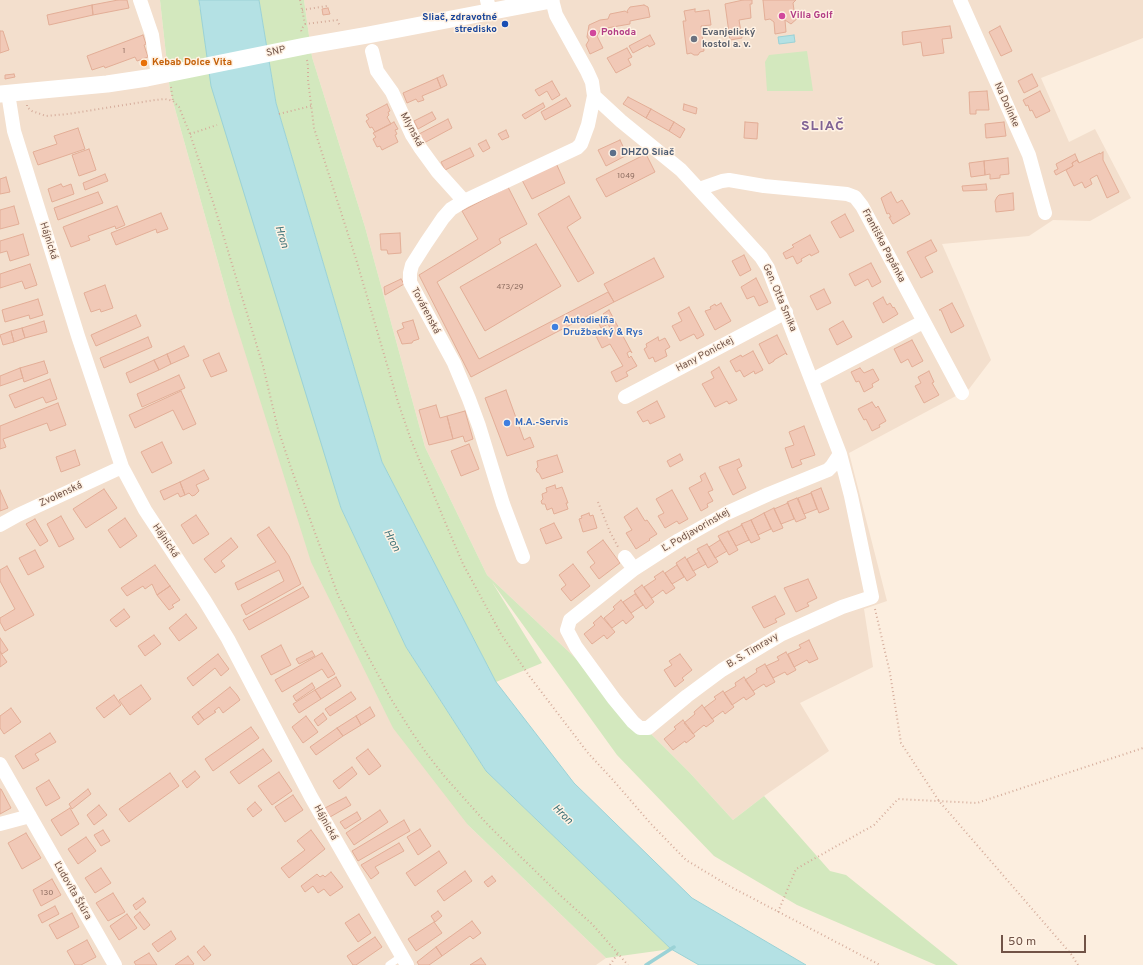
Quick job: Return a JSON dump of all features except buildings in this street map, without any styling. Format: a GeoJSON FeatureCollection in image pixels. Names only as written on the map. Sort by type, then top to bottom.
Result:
{"type":"FeatureCollection","features":[{"type":"Feature","properties":{"kind":"street"},"geometry":{"type":"LineString","coordinates":[[140,0],[165,75]]}},
{"type":"Feature","properties":{"kind":"street","name":"SNP"},"geometry":{"type":"LineString","coordinates":[[4,93],[107,84],[165,75],[303,38],[489,6],[552,0]]}},
{"type":"Feature","properties":{"kind":"street","name":"Továrenská"},"geometry":{"type":"LineString","coordinates":[[523,557],[503,504],[469,399],[454,363],[410,282],[410,273],[412,265],[426,243],[451,209],[464,201],[577,148],[581,144],[588,125],[594,96],[592,82],[556,15],[552,0]]}},
{"type":"Feature","properties":{"kind":"street","name":"Na Dolinke"},"geometry":{"type":"LineString","coordinates":[[960,0],[1028,155],[1045,213]]}},
{"type":"Feature","properties":{"kind":"street","name":"Mlynská"},"geometry":{"type":"LineString","coordinates":[[372,52],[377,71],[392,92],[420,149],[437,171],[464,201]]}},
{"type":"Feature","properties":{"kind":"street","name":"Hájnická"},"geometry":{"type":"LineString","coordinates":[[4,93],[14,131],[78,336],[122,467],[145,510],[221,627],[311,797],[404,960]]}},
{"type":"Feature","properties":{"kind":"street"},"geometry":{"type":"LineString","coordinates":[[594,96],[621,121],[666,157],[699,189]]}},
{"type":"Feature","properties":{"kind":"street","name":"Františka Papánka"},"geometry":{"type":"LineString","coordinates":[[699,189],[729,180],[764,186],[851,195],[855,197],[862,206],[962,393]]}},
{"type":"Feature","properties":{"kind":"street","name":"Gen. Otta Smika"},"geometry":{"type":"LineString","coordinates":[[699,189],[761,258],[773,280],[840,454],[851,496],[872,597]]}},
{"type":"Feature","properties":{"kind":"street","name":"Hany Ponickej"},"geometry":{"type":"LineString","coordinates":[[625,397],[786,312]]}},
{"type":"Feature","properties":{"kind":"street"},"geometry":{"type":"LineString","coordinates":[[812,380],[924,322]]}},
{"type":"Feature","properties":{"kind":"street","name":"Ľ. Podjavorinskej"},"geometry":{"type":"LineString","coordinates":[[648,728],[640,728],[633,722],[614,699],[576,647],[567,630],[570,620],[634,569],[679,540],[727,513],[768,494],[828,470],[840,454]]}},
{"type":"Feature","properties":{"kind":"street","name":"Zvolenská"},"geometry":{"type":"LineString","coordinates":[[0,525],[18,515],[122,467]]}},
{"type":"Feature","properties":{"kind":"street"},"geometry":{"type":"LineString","coordinates":[[626,557],[634,569]]}},
{"type":"Feature","properties":{"kind":"street","name":"B. S. Timravy"},"geometry":{"type":"LineString","coordinates":[[648,728],[722,670],[782,634],[842,607],[872,597]]}},
{"type":"Feature","properties":{"kind":"street","name":"Ľudovíta Štúra"},"geometry":{"type":"LineString","coordinates":[[0,764],[114,965]]}},
{"type":"Feature","properties":{"kind":"street"},"geometry":{"type":"LineString","coordinates":[[0,824],[30,816]]}},
{"type":"Feature","properties":{"kind":"lane","name":"Hájnická"},"geometry":{"type":"LineString","coordinates":[[389,965],[404,960]]}},
{"type":"Feature","properties":{"kind":"path"},"geometry":{"type":"LineString","coordinates":[[300,0],[305,24],[303,38]]}},
{"type":"Feature","properties":{"kind":"path"},"geometry":{"type":"LineString","coordinates":[[302,10],[327,6]]}},
{"type":"Feature","properties":{"kind":"path"},"geometry":{"type":"LineString","coordinates":[[305,24],[337,20],[340,28]]}},
{"type":"Feature","properties":{"kind":"path"},"geometry":{"type":"LineString","coordinates":[[25,92],[27,107],[46,116],[165,99],[172,101],[182,112],[232,264],[263,366],[277,422],[291,468],[338,595],[361,643],[411,731],[445,776],[488,825],[592,924],[628,965]]}},
{"type":"Feature","properties":{"kind":"path"},"geometry":{"type":"LineString","coordinates":[[172,92],[172,101]]}},
{"type":"Feature","properties":{"kind":"path"},"geometry":{"type":"LineString","coordinates":[[279,114],[311,106]]}},
{"type":"Feature","properties":{"kind":"path"},"geometry":{"type":"LineString","coordinates":[[190,134],[217,125]]}},
{"type":"Feature","properties":{"kind":"path"},"geometry":{"type":"LineString","coordinates":[[598,502],[615,542],[626,557]]}},
{"type":"Feature","properties":{"kind":"path"},"geometry":{"type":"LineString","coordinates":[[872,597],[890,673],[901,743],[939,801],[1071,954],[1078,965]]}},
{"type":"Feature","properties":{"kind":"path"},"geometry":{"type":"LineString","coordinates":[[778,912],[796,869],[874,825],[898,799],[977,803],[1143,748]]}},
{"type":"Feature","properties":{"kind":"path"},"geometry":{"type":"LineString","coordinates":[[610,965],[618,953]]}},
{"type":"Feature","properties":{"kind":"shaded area"},"geometry":{"type":"Polygon","coordinates":[[[0,0],[160,0],[170,91],[230,305],[468,825],[606,958],[596,965],[0,965],[0,0]]]}},
{"type":"Feature","properties":{"kind":"shaded area"},"geometry":{"type":"Polygon","coordinates":[[[304,0],[1143,0],[1143,38],[1041,78],[1069,142],[1095,129],[1131,198],[1090,221],[1053,220],[1029,236],[942,244],[991,360],[969,389],[849,453],[887,601],[864,609],[873,667],[800,703],[829,751],[764,796],[733,820],[690,773],[601,682],[487,575],[425,447],[365,227],[312,57],[304,0]]]}},
{"type":"Feature","properties":{"kind":"green space"},"geometry":{"type":"Polygon","coordinates":[[[160,0],[199,0],[199,6],[341,508],[406,647],[486,771],[671,949],[606,958],[468,825],[393,728],[311,562],[230,305],[170,91],[160,0]]]}},
{"type":"Feature","properties":{"kind":"green space"},"geometry":{"type":"Polygon","coordinates":[[[259,0],[304,0],[312,57],[365,227],[425,447],[487,575],[601,682],[690,773],[733,820],[764,796],[830,871],[846,875],[958,965],[936,965],[797,905],[714,856],[617,755],[492,582],[542,663],[496,682],[382,462],[276,103],[259,0]]]}},
{"type":"Feature","properties":{"kind":"green space"},"geometry":{"type":"Polygon","coordinates":[[[807,51],[813,91],[767,91],[765,62],[769,55],[807,51]]]}},
{"type":"Feature","properties":{"kind":"water","name":"Hron"},"geometry":{"type":"Polygon","coordinates":[[[199,0],[259,0],[276,103],[382,462],[496,682],[574,783],[692,898],[806,965],[699,965],[671,949],[486,771],[406,647],[341,508],[211,86],[199,0]]]}},
{"type":"Feature","properties":{"kind":"water"},"geometry":{"type":"Polygon","coordinates":[[[794,35],[795,42],[779,44],[778,37],[794,35]]]}},
{"type":"Feature","properties":{"kind":"waterway"},"geometry":{"type":"LineString","coordinates":[[646,965],[674,947]]}},
{"type":"Feature","properties":{"kind":"place","name":"Villa Golf"},"geometry":{"type":"Point","coordinates":[782,16]}},
{"type":"Feature","properties":{"kind":"place","name":"Sliač, zdravotné stredisko"},"geometry":{"type":"Point","coordinates":[505,24]}},
{"type":"Feature","properties":{"kind":"place","name":"Pohoda"},"geometry":{"type":"Point","coordinates":[593,33]}},
{"type":"Feature","properties":{"kind":"place","name":"Evanjelický kostol a. v."},"geometry":{"type":"Point","coordinates":[694,39]}},
{"type":"Feature","properties":{"kind":"place","name":"Kebab Dolce Vita"},"geometry":{"type":"Point","coordinates":[144,63]}},
{"type":"Feature","properties":{"kind":"place","name":"DHZO Sliač"},"geometry":{"type":"Point","coordinates":[613,153]}},
{"type":"Feature","properties":{"kind":"place","name":"Autodielňa Družbacký & Rys"},"geometry":{"type":"Point","coordinates":[555,327]}},
{"type":"Feature","properties":{"kind":"place","name":"M.A.-Servis"},"geometry":{"type":"Point","coordinates":[507,423]}},
{"type":"Feature","properties":{"kind":"district","name":"SLIAČ"},"geometry":{"type":"Point","coordinates":[823,127]}}]}
